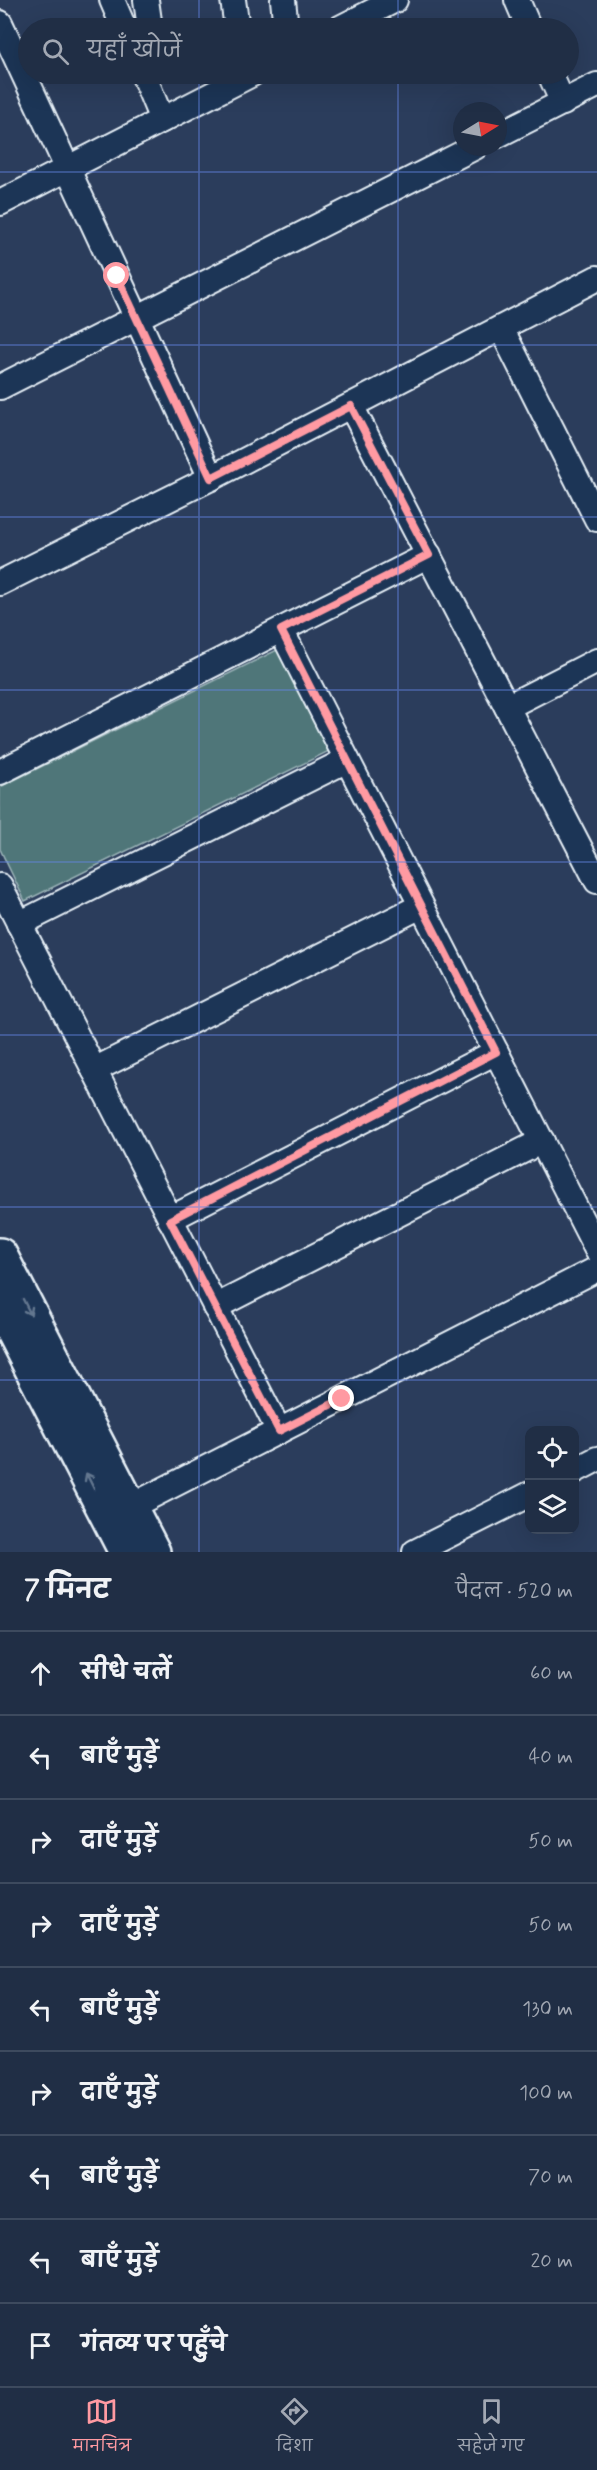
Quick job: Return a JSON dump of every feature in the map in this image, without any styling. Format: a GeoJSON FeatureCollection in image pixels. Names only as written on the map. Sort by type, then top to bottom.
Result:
{"type":"FeatureCollection","features":[{"type":"Feature","properties":{"kind":"street"},"geometry":{"type":"LineString","coordinates":[[112,0],[120,18]]}},
{"type":"Feature","properties":{"kind":"street"},"geometry":{"type":"LineString","coordinates":[[146,0],[149,18]]}},
{"type":"Feature","properties":{"kind":"street"},"geometry":{"type":"LineString","coordinates":[[233,0],[236,18]]}},
{"type":"Feature","properties":{"kind":"street"},"geometry":{"type":"LineString","coordinates":[[283,0],[285,18]]}},
{"type":"Feature","properties":{"kind":"street"},"geometry":{"type":"LineString","coordinates":[[354,18],[370,6],[395,0]]}},
{"type":"Feature","properties":{"kind":"street"},"geometry":{"type":"LineString","coordinates":[[517,0],[525,18]]}},
{"type":"Feature","properties":{"kind":"street"},"geometry":{"type":"LineString","coordinates":[[0,23],[18,62]]}},
{"type":"Feature","properties":{"kind":"street"},"geometry":{"type":"LineString","coordinates":[[28,84],[211,478]]}},
{"type":"Feature","properties":{"kind":"street"},"geometry":{"type":"LineString","coordinates":[[146,84],[162,120]]}},
{"type":"Feature","properties":{"kind":"street"},"geometry":{"type":"LineString","coordinates":[[157,84],[162,120]]}},
{"type":"Feature","properties":{"kind":"street"},"geometry":{"type":"LineString","coordinates":[[0,202],[229,84]]}},
{"type":"Feature","properties":{"kind":"street"},"geometry":{"type":"LineString","coordinates":[[554,84],[563,103]]}},
{"type":"Feature","properties":{"kind":"street"},"geometry":{"type":"LineString","coordinates":[[507,131],[597,85]]}},
{"type":"Feature","properties":{"kind":"street"},"geometry":{"type":"LineString","coordinates":[[0,387],[457,156]]}},
{"type":"Feature","properties":{"kind":"street"},"geometry":{"type":"LineString","coordinates":[[0,583],[211,478],[597,278]]}},
{"type":"Feature","properties":{"kind":"street"},"geometry":{"type":"LineString","coordinates":[[501,328],[597,519]]}},
{"type":"Feature","properties":{"kind":"street"},"geometry":{"type":"LineString","coordinates":[[351,406],[597,881]]}},
{"type":"Feature","properties":{"kind":"street"},"geometry":{"type":"LineString","coordinates":[[0,772],[429,555]]}},
{"type":"Feature","properties":{"kind":"street"},"geometry":{"type":"LineString","coordinates":[[281,630],[597,1250]]}},
{"type":"Feature","properties":{"kind":"street"},"geometry":{"type":"LineString","coordinates":[[507,707],[597,661]]}},
{"type":"Feature","properties":{"kind":"street"},"geometry":{"type":"LineString","coordinates":[[19,924],[347,760]]}},
{"type":"Feature","properties":{"kind":"street"},"geometry":{"type":"LineString","coordinates":[[0,886],[279,1431]]}},
{"type":"Feature","properties":{"kind":"street"},"geometry":{"type":"LineString","coordinates":[[94,1070],[421,906]]}},
{"type":"Feature","properties":{"kind":"street"},"geometry":{"type":"LineString","coordinates":[[170,1220],[496,1052]]}},
{"type":"Feature","properties":{"kind":"street"},"geometry":{"type":"LineString","coordinates":[[215,1307],[542,1141]]}},
{"type":"Feature","properties":{"kind":"street"},"geometry":{"type":"LineString","coordinates":[[0,1255],[119,1513],[126,1552]]}},
{"type":"Feature","properties":{"kind":"street"},"geometry":{"type":"LineString","coordinates":[[119,1513],[597,1269]]}},
{"type":"Feature","properties":{"kind":"street"},"geometry":{"type":"LineString","coordinates":[[0,1306],[119,1513],[153,1552]]}},
{"type":"Feature","properties":{"kind":"street"},"geometry":{"type":"LineString","coordinates":[[579,1469],[597,1460]]}},
{"type":"Feature","properties":{"kind":"street"},"geometry":{"type":"LineString","coordinates":[[416,1552],[525,1497]]}},
{"type":"Feature","properties":{"kind":"green space"},"geometry":{"type":"Polygon","coordinates":[[[279,649],[329,751],[25,901],[0,849],[0,787],[279,649]]]}},
{"type":"Feature","properties":{"kind":"route"},"geometry":{"type":"LineString","coordinates":[[117,276],[211,478],[351,406],[429,555],[281,630],[496,1052],[170,1220],[279,1431],[342,1399]]}}]}
